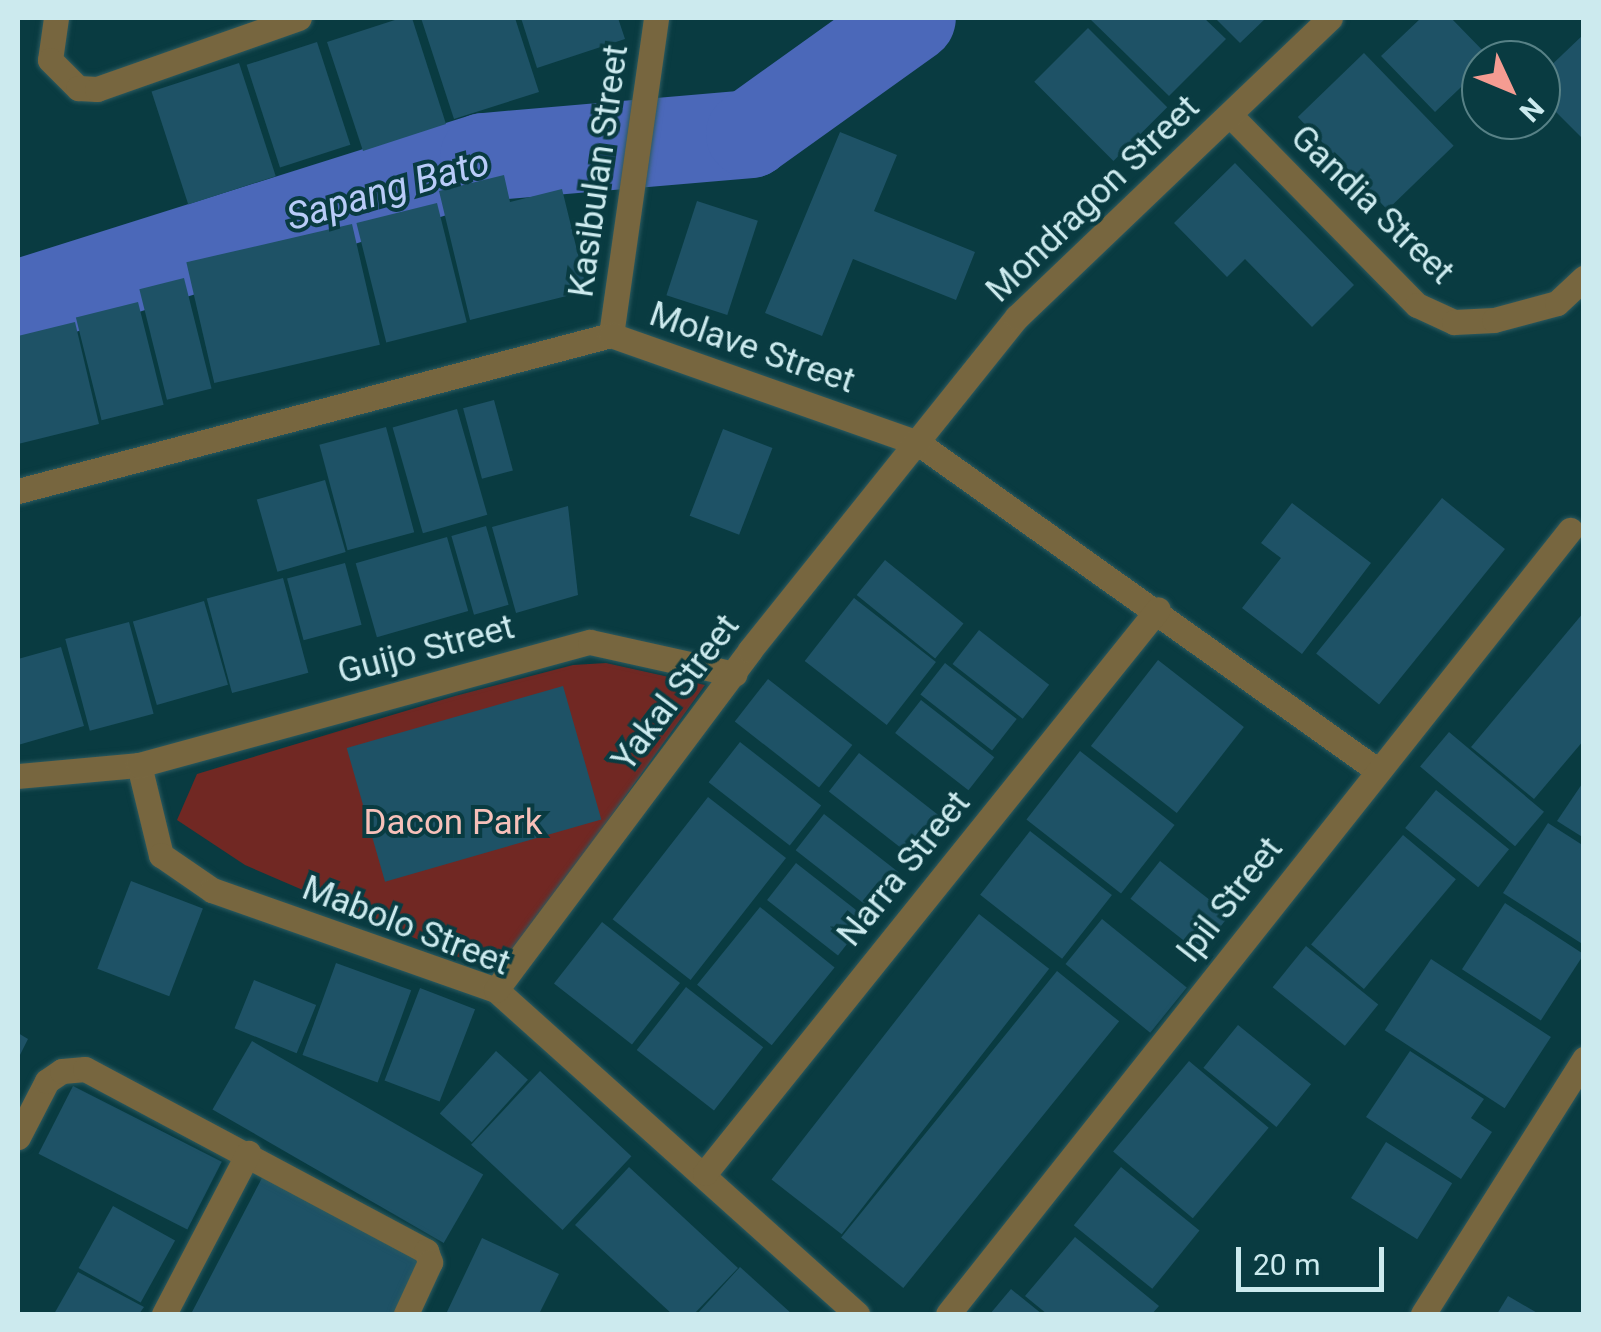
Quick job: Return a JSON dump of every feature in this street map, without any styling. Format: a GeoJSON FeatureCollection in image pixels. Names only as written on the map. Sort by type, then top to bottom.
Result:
{"type":"FeatureCollection","features":[{"type":"Feature","properties":{"kind":"street"},"geometry":{"type":"LineString","coordinates":[[56,18],[50,60],[78,88],[96,90],[298,18]]}},
{"type":"Feature","properties":{"kind":"street","name":"Kasibulan Street"},"geometry":{"type":"LineString","coordinates":[[610,335],[656,18]]}},
{"type":"Feature","properties":{"kind":"street","name":"Mondragon Street"},"geometry":{"type":"LineString","coordinates":[[918,443],[1017,317],[1330,18]]}},
{"type":"Feature","properties":{"kind":"street","name":"Gandia Street"},"geometry":{"type":"LineString","coordinates":[[1231,116],[1417,305],[1454,322],[1538,312],[1584,278]]}},
{"type":"Feature","properties":{"kind":"street","name":"Molave Street"},"geometry":{"type":"LineString","coordinates":[[18,492],[610,335],[918,443],[1158,609],[1377,770]]}},
{"type":"Feature","properties":{"kind":"street","name":"Yakal Street"},"geometry":{"type":"LineString","coordinates":[[496,990],[734,674],[918,443]]}},
{"type":"Feature","properties":{"kind":"street","name":"Ipil Street"},"geometry":{"type":"LineString","coordinates":[[948,1314],[1570,530]]}},
{"type":"Feature","properties":{"kind":"street","name":"Narra Street"},"geometry":{"type":"LineString","coordinates":[[704,1173],[1158,609]]}},
{"type":"Feature","properties":{"kind":"street","name":"Guijo Street"},"geometry":{"type":"LineString","coordinates":[[139,765],[590,642],[734,674]]}},
{"type":"Feature","properties":{"kind":"street"},"geometry":{"type":"LineString","coordinates":[[18,776],[139,765]]}},
{"type":"Feature","properties":{"kind":"street","name":"Mabolo Street"},"geometry":{"type":"LineString","coordinates":[[139,765],[160,855],[212,890],[496,990],[857,1314]]}},
{"type":"Feature","properties":{"kind":"street"},"geometry":{"type":"LineString","coordinates":[[1423,1314],[1584,1058]]}},
{"type":"Feature","properties":{"kind":"street"},"geometry":{"type":"LineString","coordinates":[[18,1138],[48,1081],[62,1071],[85,1069],[426,1251],[430,1262],[406,1314]]}},
{"type":"Feature","properties":{"kind":"street"},"geometry":{"type":"LineString","coordinates":[[164,1314],[248,1153]]}},
{"type":"Feature","properties":{"kind":"green space","name":"Dacon Park"},"geometry":{"type":"Polygon","coordinates":[[[606,663],[705,685],[498,974],[245,865],[177,820],[197,774],[455,696],[573,665],[606,663]]]}},
{"type":"Feature","properties":{"kind":"building"},"geometry":{"type":"Polygon","coordinates":[[[412,18],[446,124],[363,151],[327,42],[412,18]]]}},
{"type":"Feature","properties":{"kind":"building"},"geometry":{"type":"Polygon","coordinates":[[[421,18],[515,18],[539,92],[454,119],[421,18]]]}},
{"type":"Feature","properties":{"kind":"building"},"geometry":{"type":"Polygon","coordinates":[[[521,18],[618,18],[625,39],[537,68],[521,18]]]}},
{"type":"Feature","properties":{"kind":"building"},"geometry":{"type":"Polygon","coordinates":[[[1089,18],[1204,18],[1226,39],[1169,96],[1089,18]]]}},
{"type":"Feature","properties":{"kind":"building"},"geometry":{"type":"Polygon","coordinates":[[[1215,18],[1266,18],[1240,43],[1215,18]]]}},
{"type":"Feature","properties":{"kind":"building"},"geometry":{"type":"Polygon","coordinates":[[[1421,18],[1451,18],[1472,40],[1461,40],[1461,87],[1435,112],[1381,56],[1421,18]]]}},
{"type":"Feature","properties":{"kind":"building"},"geometry":{"type":"Polygon","coordinates":[[[1088,28],[1167,107],[1113,161],[1034,82],[1088,28]]]}},
{"type":"Feature","properties":{"kind":"building"},"geometry":{"type":"Polygon","coordinates":[[[1584,34],[1584,140],[1561,117],[1561,56],[1584,34]]]}},
{"type":"Feature","properties":{"kind":"building"},"geometry":{"type":"Polygon","coordinates":[[[317,42],[350,145],[280,168],[247,65],[317,42]]]}},
{"type":"Feature","properties":{"kind":"building"},"geometry":{"type":"Polygon","coordinates":[[[1364,53],[1454,146],[1387,210],[1298,117],[1364,53]]]}},
{"type":"Feature","properties":{"kind":"building"},"geometry":{"type":"Polygon","coordinates":[[[239,63],[276,176],[188,205],[152,91],[239,63]]]}},
{"type":"Feature","properties":{"kind":"building"},"geometry":{"type":"Polygon","coordinates":[[[840,132],[897,155],[874,211],[975,252],[956,300],[853,259],[822,336],[765,313],[840,132]]]}},
{"type":"Feature","properties":{"kind":"building"},"geometry":{"type":"Polygon","coordinates":[[[1235,163],[1354,285],[1312,327],[1245,259],[1227,277],[1174,223],[1235,163]]]}},
{"type":"Feature","properties":{"kind":"building"},"geometry":{"type":"Polygon","coordinates":[[[504,175],[510,202],[562,189],[587,291],[470,320],[439,191],[504,175]]]}},
{"type":"Feature","properties":{"kind":"building"},"geometry":{"type":"Polygon","coordinates":[[[697,201],[758,221],[727,315],[666,295],[697,201]]]}},
{"type":"Feature","properties":{"kind":"building"},"geometry":{"type":"Polygon","coordinates":[[[437,203],[467,322],[386,342],[356,223],[437,203]]]}},
{"type":"Feature","properties":{"kind":"building"},"geometry":{"type":"Polygon","coordinates":[[[352,224],[380,345],[214,383],[186,262],[352,224]]]}},
{"type":"Feature","properties":{"kind":"building"},"geometry":{"type":"Polygon","coordinates":[[[184,278],[212,389],[167,400],[139,289],[184,278]]]}},
{"type":"Feature","properties":{"kind":"building"},"geometry":{"type":"Polygon","coordinates":[[[138,302],[164,405],[102,420],[76,317],[138,302]]]}},
{"type":"Feature","properties":{"kind":"building"},"geometry":{"type":"Polygon","coordinates":[[[75,322],[99,424],[18,444],[18,336],[75,322]]]}},
{"type":"Feature","properties":{"kind":"building"},"geometry":{"type":"Polygon","coordinates":[[[494,400],[513,471],[482,479],[463,408],[494,400]]]}},
{"type":"Feature","properties":{"kind":"building"},"geometry":{"type":"Polygon","coordinates":[[[457,409],[487,515],[423,533],[393,427],[457,409]]]}},
{"type":"Feature","properties":{"kind":"building"},"geometry":{"type":"Polygon","coordinates":[[[386,427],[414,532],[348,550],[319,445],[386,427]]]}},
{"type":"Feature","properties":{"kind":"building"},"geometry":{"type":"Polygon","coordinates":[[[723,429],[772,448],[739,535],[690,516],[723,429]]]}},
{"type":"Feature","properties":{"kind":"building"},"geometry":{"type":"Polygon","coordinates":[[[325,480],[346,552],[277,572],[257,500],[325,480]]]}},
{"type":"Feature","properties":{"kind":"building"},"geometry":{"type":"Polygon","coordinates":[[[1442,498],[1505,549],[1379,704],[1316,653],[1442,498]]]}},
{"type":"Feature","properties":{"kind":"building"},"geometry":{"type":"Polygon","coordinates":[[[1292,503],[1371,563],[1302,654],[1242,608],[1281,558],[1261,543],[1292,503]]]}},
{"type":"Feature","properties":{"kind":"building"},"geometry":{"type":"Polygon","coordinates":[[[568,506],[578,595],[516,613],[492,527],[568,506]]]}},
{"type":"Feature","properties":{"kind":"building"},"geometry":{"type":"Polygon","coordinates":[[[486,526],[509,605],[474,615],[451,536],[486,526]]]}},
{"type":"Feature","properties":{"kind":"building"},"geometry":{"type":"Polygon","coordinates":[[[447,537],[468,611],[377,637],[356,563],[447,537]]]}},
{"type":"Feature","properties":{"kind":"building"},"geometry":{"type":"Polygon","coordinates":[[[885,560],[963,624],[935,659],[857,595],[885,560]]]}},
{"type":"Feature","properties":{"kind":"building"},"geometry":{"type":"Polygon","coordinates":[[[345,563],[362,625],[304,640],[287,579],[345,563]]]}},
{"type":"Feature","properties":{"kind":"building"},"geometry":{"type":"Polygon","coordinates":[[[283,578],[308,673],[232,693],[207,598],[283,578]]]}},
{"type":"Feature","properties":{"kind":"building"},"geometry":{"type":"Polygon","coordinates":[[[854,598],[936,662],[887,725],[805,661],[854,598]]]}},
{"type":"Feature","properties":{"kind":"building"},"geometry":{"type":"Polygon","coordinates":[[[204,601],[228,685],[157,705],[133,621],[204,601]]]}},
{"type":"Feature","properties":{"kind":"building"},"geometry":{"type":"Polygon","coordinates":[[[1584,612],[1584,740],[1534,799],[1471,747],[1584,612]]]}},
{"type":"Feature","properties":{"kind":"building"},"geometry":{"type":"Polygon","coordinates":[[[129,622],[154,714],[90,731],[65,639],[129,622]]]}},
{"type":"Feature","properties":{"kind":"building"},"geometry":{"type":"Polygon","coordinates":[[[979,630],[1049,685],[1023,719],[953,664],[979,630]]]}},
{"type":"Feature","properties":{"kind":"building"},"geometry":{"type":"Polygon","coordinates":[[[61,647],[84,726],[18,745],[18,659],[61,647]]]}},
{"type":"Feature","properties":{"kind":"building"},"geometry":{"type":"Polygon","coordinates":[[[1158,660],[1244,727],[1177,813],[1091,746],[1158,660]]]}},
{"type":"Feature","properties":{"kind":"building"},"geometry":{"type":"Polygon","coordinates":[[[945,663],[1017,719],[992,751],[920,695],[945,663]]]}},
{"type":"Feature","properties":{"kind":"building"},"geometry":{"type":"Polygon","coordinates":[[[768,679],[852,745],[819,787],[735,722],[768,679]]]}},
{"type":"Feature","properties":{"kind":"building"},"geometry":{"type":"Polygon","coordinates":[[[563,686],[601,820],[385,882],[347,748],[563,686]]]}},
{"type":"Feature","properties":{"kind":"building"},"geometry":{"type":"Polygon","coordinates":[[[921,700],[994,757],[968,790],[895,733],[921,700]]]}},
{"type":"Feature","properties":{"kind":"building"},"geometry":{"type":"Polygon","coordinates":[[[1449,732],[1544,812],[1515,846],[1420,766],[1449,732]]]}},
{"type":"Feature","properties":{"kind":"building"},"geometry":{"type":"Polygon","coordinates":[[[740,742],[821,805],[790,846],[709,782],[740,742]]]}},
{"type":"Feature","properties":{"kind":"building"},"geometry":{"type":"Polygon","coordinates":[[[1080,751],[1175,825],[1121,893],[1026,820],[1080,751]]]}},
{"type":"Feature","properties":{"kind":"building"},"geometry":{"type":"Polygon","coordinates":[[[859,753],[950,824],[920,863],[829,792],[859,753]]]}},
{"type":"Feature","properties":{"kind":"building"},"geometry":{"type":"Polygon","coordinates":[[[1584,781],[1584,838],[1557,821],[1584,781]]]}},
{"type":"Feature","properties":{"kind":"building"},"geometry":{"type":"Polygon","coordinates":[[[1436,790],[1509,849],[1478,887],[1405,828],[1436,790]]]}},
{"type":"Feature","properties":{"kind":"building"},"geometry":{"type":"Polygon","coordinates":[[[708,797],[786,858],[691,980],[613,919],[708,797]]]}},
{"type":"Feature","properties":{"kind":"building"},"geometry":{"type":"Polygon","coordinates":[[[824,814],[899,872],[871,909],[796,850],[824,814]]]}},
{"type":"Feature","properties":{"kind":"building"},"geometry":{"type":"Polygon","coordinates":[[[1548,823],[1584,846],[1584,945],[1503,893],[1548,823]]]}},
{"type":"Feature","properties":{"kind":"building"},"geometry":{"type":"Polygon","coordinates":[[[1030,831],[1112,895],[1062,959],[980,895],[1030,831]]]}},
{"type":"Feature","properties":{"kind":"building"},"geometry":{"type":"Polygon","coordinates":[[[1403,835],[1456,879],[1364,989],[1311,945],[1403,835]]]}},
{"type":"Feature","properties":{"kind":"building"},"geometry":{"type":"Polygon","coordinates":[[[1160,861],[1229,915],[1200,953],[1130,899],[1160,861]]]}},
{"type":"Feature","properties":{"kind":"building"},"geometry":{"type":"Polygon","coordinates":[[[796,863],[867,918],[838,955],[767,900],[796,863]]]}},
{"type":"Feature","properties":{"kind":"building"},"geometry":{"type":"Polygon","coordinates":[[[131,881],[203,909],[169,996],[97,969],[131,881]]]}},
{"type":"Feature","properties":{"kind":"building"},"geometry":{"type":"Polygon","coordinates":[[[1505,903],[1584,954],[1541,1020],[1462,969],[1505,903]]]}},
{"type":"Feature","properties":{"kind":"building"},"geometry":{"type":"Polygon","coordinates":[[[760,907],[835,967],[772,1045],[697,985],[760,907]]]}},
{"type":"Feature","properties":{"kind":"building"},"geometry":{"type":"Polygon","coordinates":[[[979,914],[1049,969],[842,1234],[772,1180],[979,914]]]}},
{"type":"Feature","properties":{"kind":"building"},"geometry":{"type":"Polygon","coordinates":[[[1102,919],[1187,988],[1150,1033],[1065,964],[1102,919]]]}},
{"type":"Feature","properties":{"kind":"building"},"geometry":{"type":"Polygon","coordinates":[[[602,922],[680,983],[632,1044],[554,983],[602,922]]]}},
{"type":"Feature","properties":{"kind":"building"},"geometry":{"type":"Polygon","coordinates":[[[1306,946],[1378,1005],[1345,1046],[1273,987],[1306,946]]]}},
{"type":"Feature","properties":{"kind":"building"},"geometry":{"type":"Polygon","coordinates":[[[1431,959],[1551,1037],[1505,1108],[1385,1030],[1431,959]]]}},
{"type":"Feature","properties":{"kind":"building"},"geometry":{"type":"Polygon","coordinates":[[[336,963],[411,990],[378,1082],[302,1055],[336,963]]]}},
{"type":"Feature","properties":{"kind":"building"},"geometry":{"type":"Polygon","coordinates":[[[1057,971],[1119,1021],[903,1288],[841,1238],[1057,971]]]}},
{"type":"Feature","properties":{"kind":"building"},"geometry":{"type":"Polygon","coordinates":[[[254,980],[316,1005],[297,1053],[235,1028],[254,980]]]}},
{"type":"Feature","properties":{"kind":"building"},"geometry":{"type":"Polygon","coordinates":[[[686,987],[763,1047],[714,1110],[637,1050],[686,987]]]}},
{"type":"Feature","properties":{"kind":"building"},"geometry":{"type":"Polygon","coordinates":[[[420,988],[475,1009],[440,1102],[385,1080],[420,988]]]}},
{"type":"Feature","properties":{"kind":"building"},"geometry":{"type":"Polygon","coordinates":[[[1238,1025],[1311,1084],[1276,1127],[1203,1068],[1238,1025]]]}},
{"type":"Feature","properties":{"kind":"building"},"geometry":{"type":"Polygon","coordinates":[[[18,1033],[28,1039],[18,1059],[18,1033]]]}},
{"type":"Feature","properties":{"kind":"building"},"geometry":{"type":"Polygon","coordinates":[[[252,1041],[483,1174],[444,1243],[212,1109],[252,1041]]]}},
{"type":"Feature","properties":{"kind":"building"},"geometry":{"type":"Polygon","coordinates":[[[496,1051],[528,1080],[472,1142],[440,1113],[496,1051]]]}},
{"type":"Feature","properties":{"kind":"building"},"geometry":{"type":"Polygon","coordinates":[[[1410,1051],[1484,1099],[1471,1118],[1492,1132],[1461,1179],[1366,1117],[1410,1051]]]}},
{"type":"Feature","properties":{"kind":"building"},"geometry":{"type":"Polygon","coordinates":[[[1189,1061],[1269,1128],[1193,1218],[1113,1151],[1189,1061]]]}},
{"type":"Feature","properties":{"kind":"building"},"geometry":{"type":"Polygon","coordinates":[[[540,1071],[631,1156],[563,1230],[471,1145],[540,1071]]]}},
{"type":"Feature","properties":{"kind":"building"},"geometry":{"type":"Polygon","coordinates":[[[73,1086],[222,1162],[187,1230],[38,1154],[73,1086]]]}},
{"type":"Feature","properties":{"kind":"building"},"geometry":{"type":"Polygon","coordinates":[[[1386,1142],[1452,1183],[1417,1239],[1351,1198],[1386,1142]]]}},
{"type":"Feature","properties":{"kind":"building"},"geometry":{"type":"Polygon","coordinates":[[[629,1167],[738,1268],[694,1314],[672,1314],[575,1225],[629,1167]]]}},
{"type":"Feature","properties":{"kind":"building"},"geometry":{"type":"Polygon","coordinates":[[[1121,1167],[1199,1231],[1152,1289],[1074,1225],[1121,1167]]]}},
{"type":"Feature","properties":{"kind":"building"},"geometry":{"type":"Polygon","coordinates":[[[263,1176],[424,1260],[396,1314],[191,1314],[263,1176]]]}},
{"type":"Feature","properties":{"kind":"building"},"geometry":{"type":"Polygon","coordinates":[[[113,1206],[175,1240],[141,1303],[79,1268],[113,1206]]]}},
{"type":"Feature","properties":{"kind":"building"},"geometry":{"type":"Polygon","coordinates":[[[1075,1237],[1159,1306],[1152,1314],[1047,1314],[1025,1296],[1075,1237]]]}},
{"type":"Feature","properties":{"kind":"building"},"geometry":{"type":"Polygon","coordinates":[[[482,1238],[559,1274],[539,1314],[446,1314],[482,1238]]]}},
{"type":"Feature","properties":{"kind":"building"},"geometry":{"type":"Polygon","coordinates":[[[740,1267],[792,1314],[697,1314],[740,1267]]]}},
{"type":"Feature","properties":{"kind":"building"},"geometry":{"type":"Polygon","coordinates":[[[78,1272],[144,1307],[139,1314],[54,1314],[78,1272]]]}},
{"type":"Feature","properties":{"kind":"building"},"geometry":{"type":"Polygon","coordinates":[[[1011,1289],[1042,1314],[990,1314],[1011,1289]]]}},
{"type":"Feature","properties":{"kind":"building"},"geometry":{"type":"Polygon","coordinates":[[[1508,1296],[1539,1314],[1497,1314],[1508,1296]]]}},
{"type":"Feature","properties":{"kind":"waterway","name":"Sapang Bato"},"geometry":{"type":"LineString","coordinates":[[18,304],[484,157],[750,134],[912,18]]}}]}
